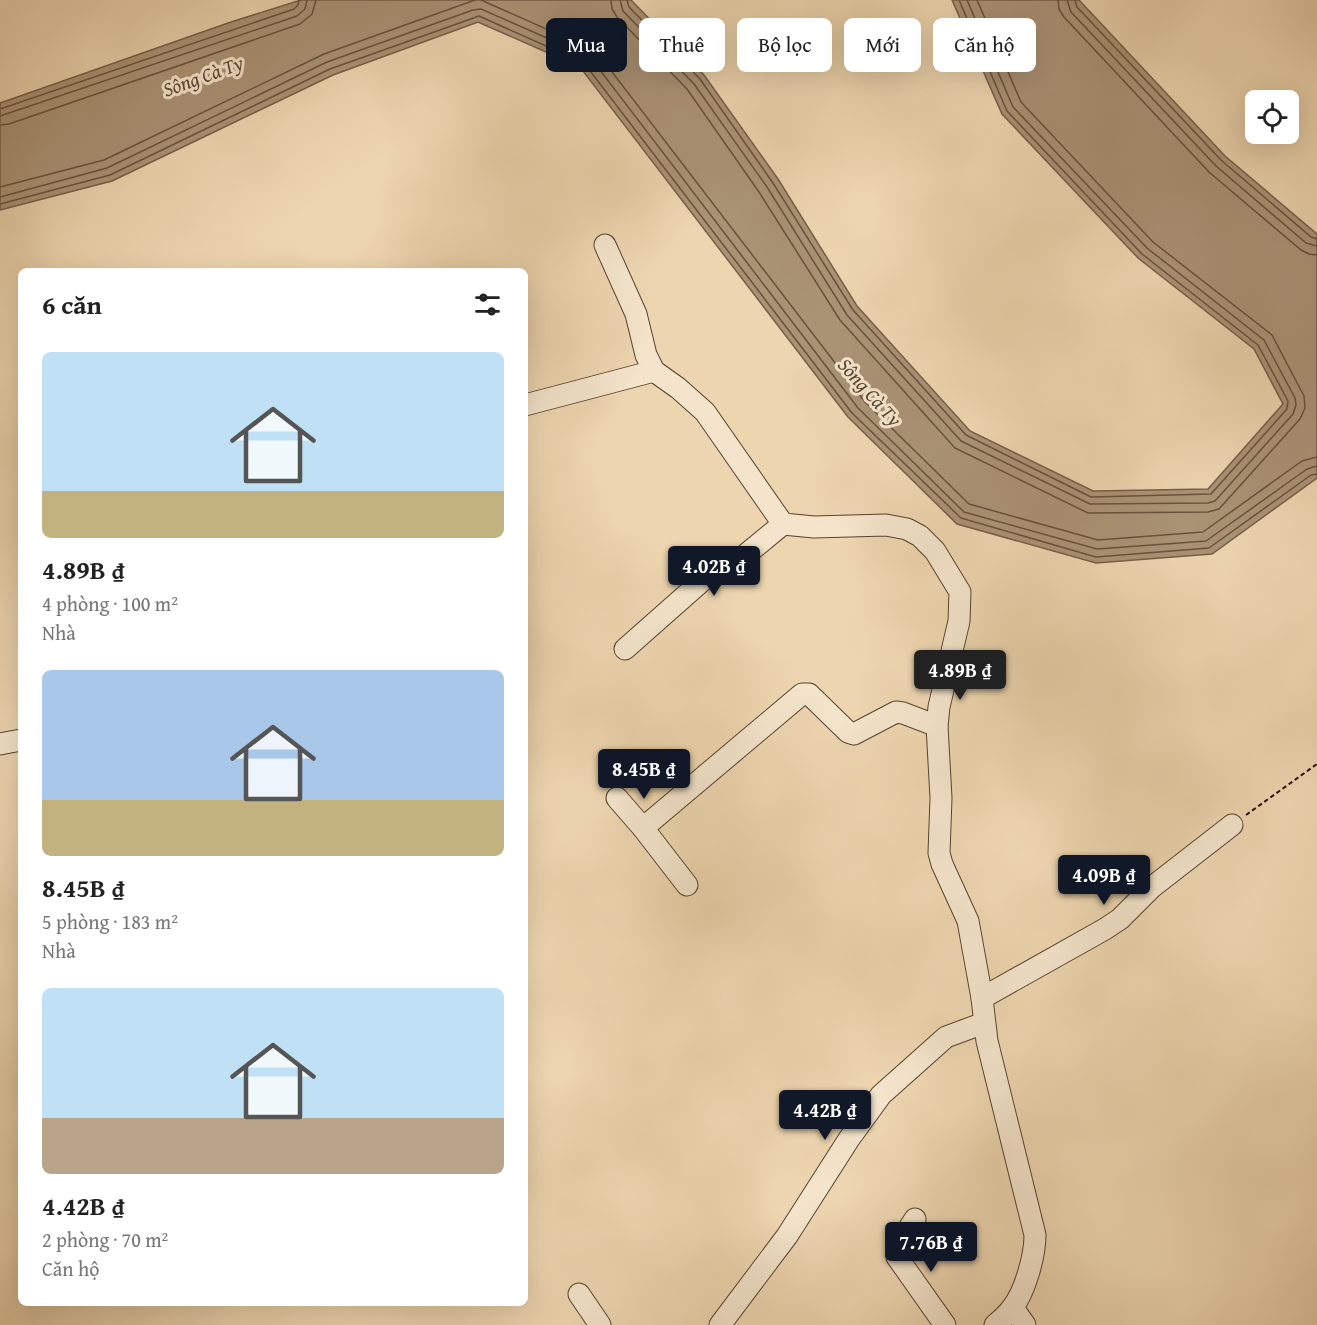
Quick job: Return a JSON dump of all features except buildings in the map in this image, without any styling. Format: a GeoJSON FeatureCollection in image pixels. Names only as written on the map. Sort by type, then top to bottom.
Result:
{"type":"FeatureCollection","features":[{"type":"Feature","properties":{"kind":"street"},"geometry":{"type":"LineString","coordinates":[[605,246],[636,314],[646,355],[654,371],[705,412],[783,524]]}},
{"type":"Feature","properties":{"kind":"street"},"geometry":{"type":"LineString","coordinates":[[528,404],[654,371]]}},
{"type":"Feature","properties":{"kind":"street"},"geometry":{"type":"LineString","coordinates":[[625,650],[711,573],[732,566],[783,524],[896,526],[907,529],[920,536],[935,551],[955,582],[961,600],[959,621],[936,726],[941,798],[939,853],[968,921],[982,998],[984,1023],[1035,1235],[1032,1264],[1019,1316],[995,1325]]}},
{"type":"Feature","properties":{"kind":"street"},"geometry":{"type":"LineString","coordinates":[[643,828],[802,694],[809,693],[848,732],[854,734],[896,712],[936,726]]}},
{"type":"Feature","properties":{"kind":"street"},"geometry":{"type":"LineString","coordinates":[[617,798],[687,885]]}},
{"type":"Feature","properties":{"kind":"street"},"geometry":{"type":"LineString","coordinates":[[982,998],[1120,919],[1151,888],[1232,825]]}},
{"type":"Feature","properties":{"kind":"street"},"geometry":{"type":"LineString","coordinates":[[720,1325],[787,1236],[849,1139],[881,1095],[946,1037],[984,1023]]}},
{"type":"Feature","properties":{"kind":"street"},"geometry":{"type":"LineString","coordinates":[[915,1220],[901,1241],[897,1257],[945,1325]]}},
{"type":"Feature","properties":{"kind":"street"},"geometry":{"type":"LineString","coordinates":[[579,1294],[600,1325]]}},
{"type":"Feature","properties":{"kind":"path"},"geometry":{"type":"LineString","coordinates":[[1232,825],[1317,764]]}},
{"type":"Feature","properties":{"kind":"water","name":"Sông Cà Ty"},"geometry":{"type":"Polygon","coordinates":[[[301,0],[631,0],[649,18],[639,18],[639,72],[701,72],[704,75],[778,179],[857,306],[970,431],[1093,491],[1208,489],[1283,404],[1254,349],[1138,258],[1002,114],[984,72],[1036,72],[1036,18],[960,18],[952,0],[1079,0],[1225,156],[1317,234],[1317,478],[1212,554],[1096,563],[957,524],[848,417],[584,72],[627,72],[627,18],[546,18],[546,52],[478,22],[333,75],[112,181],[0,210],[0,103],[231,22],[301,0]]]}}]}
